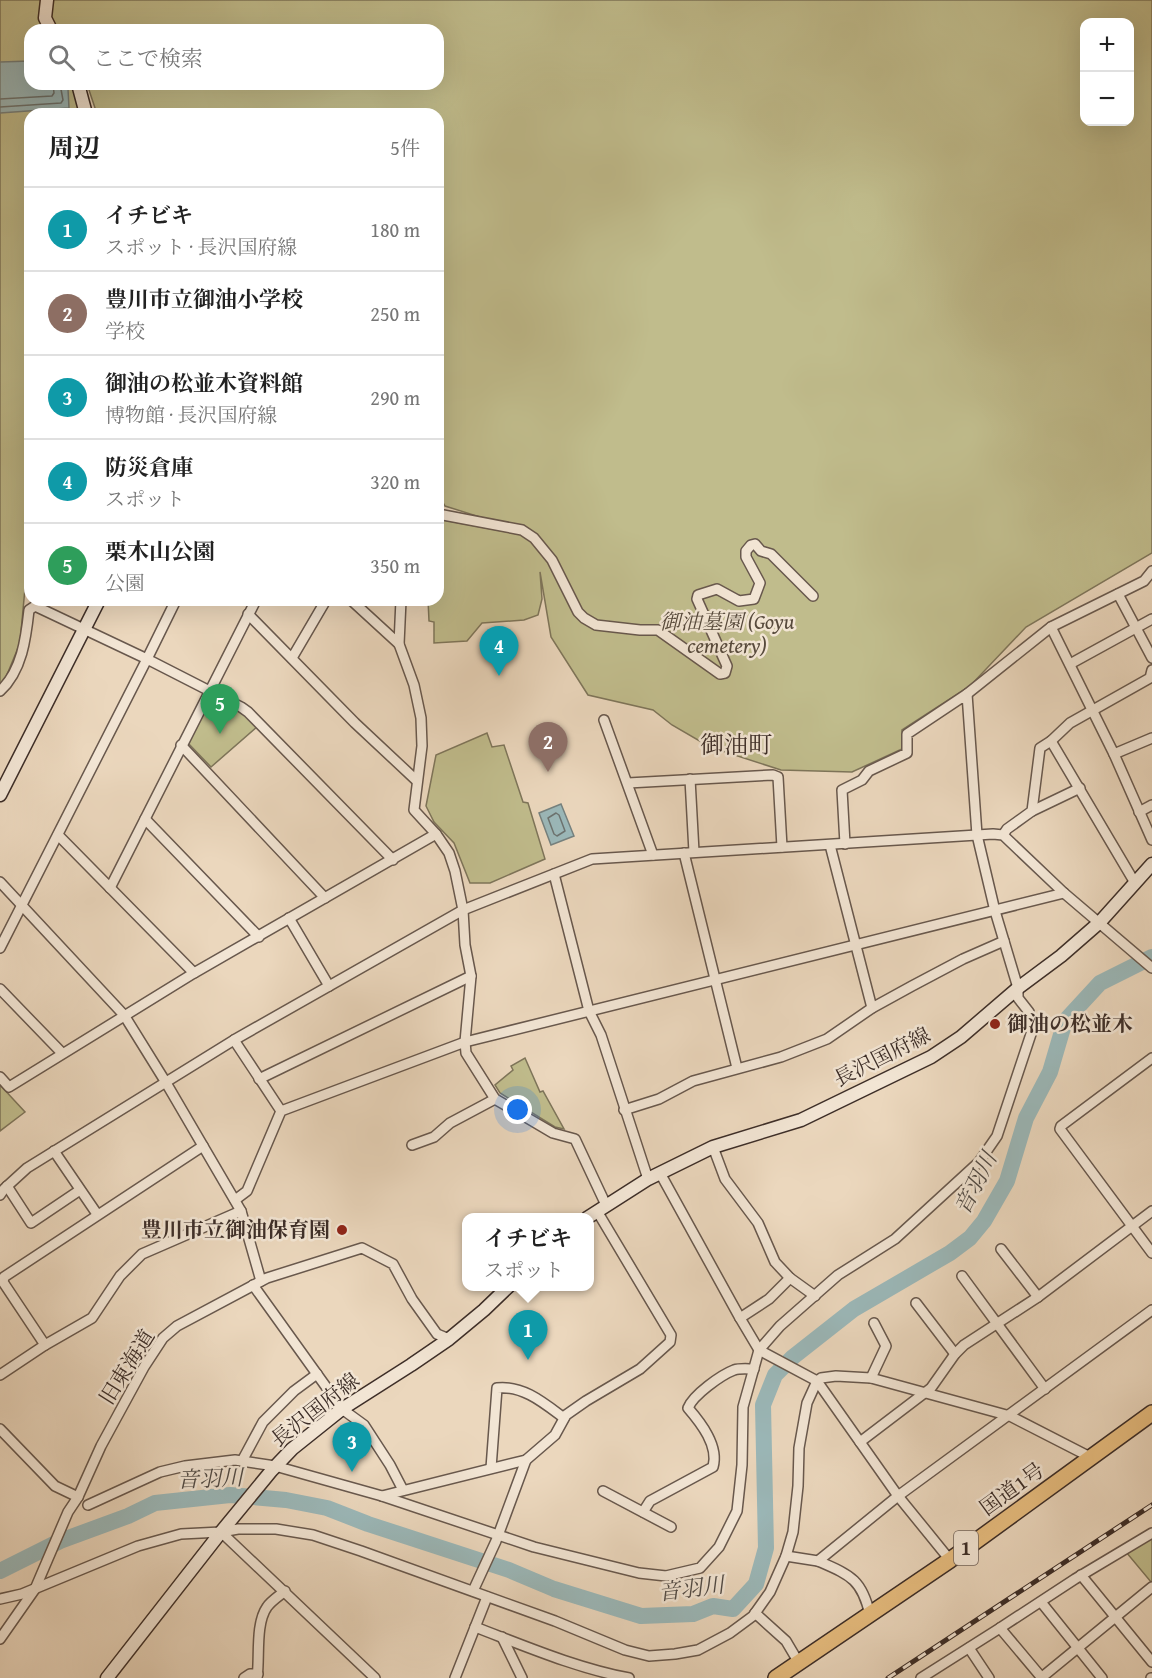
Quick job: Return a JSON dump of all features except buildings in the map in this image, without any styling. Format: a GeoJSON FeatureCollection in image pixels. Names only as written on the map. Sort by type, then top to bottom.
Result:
{"type":"FeatureCollection","features":[{"type":"Feature","properties":{"kind":"highway","name":"国道1号"},"geometry":{"type":"LineString","coordinates":[[776,1678],[950,1560],[1152,1413]]}},
{"type":"Feature","properties":{"kind":"highway","name":"国道1号"},"geometry":{"type":"LineString","coordinates":[[789,1678],[956,1567],[1152,1426]]}},
{"type":"Feature","properties":{"kind":"main road"},"geometry":{"type":"LineString","coordinates":[[46,0],[45,18],[48,24]]}},
{"type":"Feature","properties":{"kind":"main road"},"geometry":{"type":"LineString","coordinates":[[80,90],[84,108]]}},
{"type":"Feature","properties":{"kind":"main road"},"geometry":{"type":"LineString","coordinates":[[0,795],[96,606]]}},
{"type":"Feature","properties":{"kind":"main road","name":"長沢国府線"},"geometry":{"type":"LineString","coordinates":[[596,1211],[648,1179],[713,1147],[801,1119],[931,1057],[961,1037],[1100,922],[1152,864]]}},
{"type":"Feature","properties":{"kind":"main road","name":"長沢国府線"},"geometry":{"type":"LineString","coordinates":[[108,1678],[273,1468],[292,1449],[342,1409],[449,1339],[504,1291]]}},
{"type":"Feature","properties":{"kind":"street"},"geometry":{"type":"LineString","coordinates":[[444,515],[522,530],[543,547],[578,612],[584,618],[596,625],[658,630],[720,674],[725,673],[727,666],[697,599],[698,595],[717,589],[739,601],[754,599],[760,583],[746,557],[746,551],[751,545],[755,544],[761,551],[771,554],[813,596]]}},
{"type":"Feature","properties":{"kind":"street"},"geometry":{"type":"LineString","coordinates":[[845,844],[842,790],[862,780],[869,771],[907,753],[907,734],[967,694],[1051,627],[1144,581],[1152,571]]}},
{"type":"Feature","properties":{"kind":"street"},"geometry":{"type":"LineString","coordinates":[[1118,594],[1152,658]]}},
{"type":"Feature","properties":{"kind":"street"},"geometry":{"type":"LineString","coordinates":[[0,692],[9,683],[25,645],[29,610],[35,606],[241,706],[393,860]]}},
{"type":"Feature","properties":{"kind":"street"},"geometry":{"type":"LineString","coordinates":[[0,948],[173,606]]}},
{"type":"Feature","properties":{"kind":"street"},"geometry":{"type":"LineString","coordinates":[[110,888],[253,606]]}},
{"type":"Feature","properties":{"kind":"street"},"geometry":{"type":"LineString","coordinates":[[292,658],[322,606]]}},
{"type":"Feature","properties":{"kind":"street"},"geometry":{"type":"LineString","coordinates":[[358,606],[399,644]]}},
{"type":"Feature","properties":{"kind":"street"},"geometry":{"type":"LineString","coordinates":[[382,1496],[526,1460],[555,1435],[566,1415],[640,1369],[670,1342],[671,1335],[596,1211],[575,1139],[554,1133],[495,1099],[466,1053],[471,976],[465,945],[463,910],[449,854],[436,834],[414,810],[422,746],[421,718],[414,685],[399,644],[401,606]]}},
{"type":"Feature","properties":{"kind":"street"},"geometry":{"type":"LineString","coordinates":[[248,614],[355,723],[417,781]]}},
{"type":"Feature","properties":{"kind":"street"},"geometry":{"type":"LineString","coordinates":[[1070,664],[1152,619]]}},
{"type":"Feature","properties":{"kind":"street"},"geometry":{"type":"LineString","coordinates":[[1051,627],[1114,754],[1152,840]]}},
{"type":"Feature","properties":{"kind":"street"},"geometry":{"type":"LineString","coordinates":[[1032,811],[1040,748],[1070,723],[1150,678],[1152,670]]}},
{"type":"Feature","properties":{"kind":"street"},"geometry":{"type":"LineString","coordinates":[[88,1505],[160,1472],[212,1462],[242,1461],[382,1496],[497,1538],[639,1573],[666,1576],[700,1568],[719,1547],[736,1511],[742,1465],[743,1407],[762,1351],[780,1326],[838,1275],[895,1239],[979,1162],[997,1136],[1032,1030],[1029,1012],[1018,998],[1018,988],[995,911],[977,835],[967,694]]}},
{"type":"Feature","properties":{"kind":"street"},"geometry":{"type":"LineString","coordinates":[[604,720],[653,855]]}},
{"type":"Feature","properties":{"kind":"street"},"geometry":{"type":"LineString","coordinates":[[1114,754],[1152,738]]}},
{"type":"Feature","properties":{"kind":"street"},"geometry":{"type":"LineString","coordinates":[[1051,741],[1135,883]]}},
{"type":"Feature","properties":{"kind":"street"},"geometry":{"type":"LineString","coordinates":[[181,745],[325,898]]}},
{"type":"Feature","properties":{"kind":"street"},"geometry":{"type":"LineString","coordinates":[[628,783],[773,775],[778,777],[782,848]]}},
{"type":"Feature","properties":{"kind":"street"},"geometry":{"type":"LineString","coordinates":[[690,779],[689,853],[714,979],[737,1068]]}},
{"type":"Feature","properties":{"kind":"street"},"geometry":{"type":"LineString","coordinates":[[1003,836],[1006,829],[1032,811],[1080,788]]}},
{"type":"Feature","properties":{"kind":"street"},"geometry":{"type":"LineString","coordinates":[[1139,812],[1152,805]]}},
{"type":"Feature","properties":{"kind":"street"},"geometry":{"type":"LineString","coordinates":[[145,819],[259,937]]}},
{"type":"Feature","properties":{"kind":"street"},"geometry":{"type":"LineString","coordinates":[[0,1077],[9,1087],[194,973],[436,834]]}},
{"type":"Feature","properties":{"kind":"street"},"geometry":{"type":"LineString","coordinates":[[58,835],[194,973]]}},
{"type":"Feature","properties":{"kind":"street"},"geometry":{"type":"LineString","coordinates":[[0,1195],[27,1168],[165,1081],[329,986],[463,910],[592,859],[977,835],[1003,836],[1064,893],[1152,968]]}},
{"type":"Feature","properties":{"kind":"street"},"geometry":{"type":"LineString","coordinates":[[830,845],[873,1008]]}},
{"type":"Feature","properties":{"kind":"street"},"geometry":{"type":"LineString","coordinates":[[554,874],[589,1011],[601,1035],[648,1179]]}},
{"type":"Feature","properties":{"kind":"street"},"geometry":{"type":"LineString","coordinates":[[0,882],[124,1015],[241,1211],[257,1283],[342,1409],[364,1425],[403,1490]]}},
{"type":"Feature","properties":{"kind":"street"},"geometry":{"type":"LineString","coordinates":[[235,1200],[247,1191],[281,1111],[465,1042],[1064,893]]}},
{"type":"Feature","properties":{"kind":"street"},"geometry":{"type":"LineString","coordinates":[[289,918],[329,986]]}},
{"type":"Feature","properties":{"kind":"street"},"geometry":{"type":"LineString","coordinates":[[624,1110],[659,1099],[693,1081],[781,1057],[827,1039],[873,1008],[963,959],[1004,941]]}},
{"type":"Feature","properties":{"kind":"street"},"geometry":{"type":"LineString","coordinates":[[259,1079],[471,976]]}},
{"type":"Feature","properties":{"kind":"street"},"geometry":{"type":"LineString","coordinates":[[0,989],[62,1053]]}},
{"type":"Feature","properties":{"kind":"street"},"geometry":{"type":"LineString","coordinates":[[234,1040],[281,1111]]}},
{"type":"Feature","properties":{"kind":"street"},"geometry":{"type":"LineString","coordinates":[[1152,1058],[1060,1126],[1152,1253]]}},
{"type":"Feature","properties":{"kind":"street"},"geometry":{"type":"LineString","coordinates":[[412,1145],[434,1137],[450,1123],[495,1099]]}},
{"type":"Feature","properties":{"kind":"street"},"geometry":{"type":"LineString","coordinates":[[45,1345],[3,1282],[4,1277],[202,1146]]}},
{"type":"Feature","properties":{"kind":"street"},"geometry":{"type":"LineString","coordinates":[[713,1147],[725,1179],[758,1223],[775,1262],[790,1278],[815,1296]]}},
{"type":"Feature","properties":{"kind":"street"},"geometry":{"type":"LineString","coordinates":[[54,1151],[97,1214]]}},
{"type":"Feature","properties":{"kind":"street"},"geometry":{"type":"LineString","coordinates":[[660,1173],[740,1318],[762,1351],[815,1379],[898,1496],[950,1560]]}},
{"type":"Feature","properties":{"kind":"street"},"geometry":{"type":"LineString","coordinates":[[7,1186],[31,1223],[80,1190]]}},
{"type":"Feature","properties":{"kind":"street"},"geometry":{"type":"LineString","coordinates":[[0,1375],[45,1345],[92,1318],[120,1276],[142,1254],[241,1211]]}},
{"type":"Feature","properties":{"kind":"street"},"geometry":{"type":"LineString","coordinates":[[860,1442],[932,1388],[955,1354],[964,1345],[1038,1297],[1152,1211]]}},
{"type":"Feature","properties":{"kind":"street","name":"旧東海道"},"geometry":{"type":"LineString","coordinates":[[0,1639],[37,1585],[63,1522],[144,1366],[163,1338],[177,1326],[257,1283],[362,1248],[393,1264],[411,1299],[437,1334],[449,1339]]}},
{"type":"Feature","properties":{"kind":"street"},"geometry":{"type":"LineString","coordinates":[[1001,1249],[1038,1297]]}},
{"type":"Feature","properties":{"kind":"street"},"geometry":{"type":"LineString","coordinates":[[962,1276],[1045,1389]]}},
{"type":"Feature","properties":{"kind":"street"},"geometry":{"type":"LineString","coordinates":[[740,1318],[769,1299],[790,1278]]}},
{"type":"Feature","properties":{"kind":"street"},"geometry":{"type":"LineString","coordinates":[[916,1302],[955,1354]]}},
{"type":"Feature","properties":{"kind":"street"},"geometry":{"type":"LineString","coordinates":[[818,1561],[898,1496],[1152,1310]]}},
{"type":"Feature","properties":{"kind":"street"},"geometry":{"type":"LineString","coordinates":[[871,1378],[886,1346],[874,1323]]}},
{"type":"Feature","properties":{"kind":"street"},"geometry":{"type":"LineString","coordinates":[[643,1512],[650,1501],[713,1467],[715,1460],[705,1428],[688,1408],[691,1401],[714,1382],[735,1370],[754,1369]]}},
{"type":"Feature","properties":{"kind":"street"},"geometry":{"type":"LineString","coordinates":[[242,1461],[263,1422],[294,1391],[317,1374]]}},
{"type":"Feature","properties":{"kind":"street"},"geometry":{"type":"LineString","coordinates":[[815,1379],[836,1376],[871,1378],[1010,1416],[1092,1458]]}},
{"type":"Feature","properties":{"kind":"street"},"geometry":{"type":"LineString","coordinates":[[0,1599],[138,1546],[181,1534],[224,1529],[276,1529],[313,1535],[474,1589],[487,1597],[625,1650],[649,1656],[698,1650],[730,1633],[755,1613],[770,1592],[786,1556],[793,1532],[802,1426],[815,1379]]}},
{"type":"Feature","properties":{"kind":"street"},"geometry":{"type":"LineString","coordinates":[[491,1468],[497,1388],[518,1389],[564,1418]]}},
{"type":"Feature","properties":{"kind":"street"},"geometry":{"type":"LineString","coordinates":[[0,1429],[55,1486],[78,1497]]}},
{"type":"Feature","properties":{"kind":"street"},"geometry":{"type":"LineString","coordinates":[[474,1589],[497,1538],[526,1460]]}},
{"type":"Feature","properties":{"kind":"street"},"geometry":{"type":"LineString","coordinates":[[603,1491],[671,1527]]}},
{"type":"Feature","properties":{"kind":"street"},"geometry":{"type":"LineString","coordinates":[[224,1529],[375,1678]]}},
{"type":"Feature","properties":{"kind":"street"},"geometry":{"type":"LineString","coordinates":[[921,1678],[1081,1575],[1152,1533]]}},
{"type":"Feature","properties":{"kind":"street"},"geometry":{"type":"LineString","coordinates":[[786,1556],[804,1557],[842,1571],[860,1585],[870,1615]]}},
{"type":"Feature","properties":{"kind":"street"},"geometry":{"type":"LineString","coordinates":[[1081,1575],[1152,1662]]}},
{"type":"Feature","properties":{"kind":"street"},"geometry":{"type":"LineString","coordinates":[[1000,1628],[1042,1678],[1152,1587]]}},
{"type":"Feature","properties":{"kind":"street"},"geometry":{"type":"LineString","coordinates":[[244,1678],[250,1674],[258,1676],[259,1633],[262,1616],[267,1606],[285,1591]]}},
{"type":"Feature","properties":{"kind":"street"},"geometry":{"type":"LineString","coordinates":[[455,1678],[487,1597]]}},
{"type":"Feature","properties":{"kind":"street"},"geometry":{"type":"LineString","coordinates":[[1041,1602],[1102,1678]]}},
{"type":"Feature","properties":{"kind":"street"},"geometry":{"type":"LineString","coordinates":[[755,1613],[786,1641],[799,1663]]}},
{"type":"Feature","properties":{"kind":"street"},"geometry":{"type":"LineString","coordinates":[[475,1627],[553,1657],[629,1678]]}},
{"type":"Feature","properties":{"kind":"street"},"geometry":{"type":"LineString","coordinates":[[502,1637],[522,1678]]}},
{"type":"Feature","properties":{"kind":"street"},"geometry":{"type":"LineString","coordinates":[[1143,1651],[1152,1643]]}},
{"type":"Feature","properties":{"kind":"street"},"geometry":{"type":"LineString","coordinates":[[969,1648],[989,1678]]}},
{"type":"Feature","properties":{"kind":"green space","name":"御油墓園 (Goyu cemetery)"},"geometry":{"type":"Polygon","coordinates":[[[0,0],[1152,0],[1152,553],[1026,627],[970,686],[902,730],[902,749],[852,772],[781,770],[710,747],[672,725],[653,710],[588,695],[551,637],[540,572],[542,599],[538,615],[524,620],[482,623],[467,641],[434,643],[434,622],[429,621],[428,606],[444,606],[444,520],[523,535],[534,534],[444,504],[444,108],[95,108],[89,90],[444,90],[444,24],[24,24],[24,90],[74,90],[79,108],[24,108],[24,599],[20,643],[4,682],[0,686],[0,0]]]}},
{"type":"Feature","properties":{"kind":"green space"},"geometry":{"type":"Polygon","coordinates":[[[210,696],[247,714],[258,726],[211,767],[187,742],[210,696]]]}},
{"type":"Feature","properties":{"kind":"green space"},"geometry":{"type":"Polygon","coordinates":[[[487,733],[492,747],[504,745],[523,802],[528,803],[545,859],[490,883],[470,883],[454,843],[434,822],[426,806],[436,755],[487,733]]]}},
{"type":"Feature","properties":{"kind":"green space"},"geometry":{"type":"Polygon","coordinates":[[[525,1058],[540,1092],[543,1091],[564,1129],[555,1127],[500,1093],[495,1085],[513,1070],[511,1066],[525,1058]]]}},
{"type":"Feature","properties":{"kind":"green space"},"geometry":{"type":"Polygon","coordinates":[[[0,1085],[25,1112],[0,1131],[0,1085]]]}},
{"type":"Feature","properties":{"kind":"green space"},"geometry":{"type":"Polygon","coordinates":[[[1152,1537],[1152,1581],[1151,1582],[1126,1552],[1152,1537]]]}},
{"type":"Feature","properties":{"kind":"water"},"geometry":{"type":"Polygon","coordinates":[[[24,61],[24,90],[68,90],[69,108],[24,108],[24,111],[0,113],[0,62],[24,61]]]}},
{"type":"Feature","properties":{"kind":"water"},"geometry":{"type":"Polygon","coordinates":[[[561,804],[574,836],[551,845],[539,813],[561,804]]]}},
{"type":"Feature","properties":{"kind":"waterway","name":"音羽川"},"geometry":{"type":"LineString","coordinates":[[0,1571],[60,1541],[128,1516],[155,1503],[230,1495],[286,1500],[327,1508],[368,1524],[509,1570],[554,1589],[641,1616],[693,1614],[713,1606],[733,1609],[756,1584],[766,1548],[763,1405],[775,1375],[793,1357],[854,1309],[950,1253],[970,1238],[984,1221],[1007,1181],[1026,1118],[1050,1072],[1065,1021],[1100,983],[1152,957]]}},
{"type":"Feature","properties":{"kind":"railway"},"geometry":{"type":"LineString","coordinates":[[888,1678],[1152,1505]]}},
{"type":"Feature","properties":{"kind":"place","name":"防災倉庫"},"geometry":{"type":"Point","coordinates":[499,676]}},
{"type":"Feature","properties":{"kind":"place","name":"栗木山公園"},"geometry":{"type":"Point","coordinates":[220,734]}},
{"type":"Feature","properties":{"kind":"place","name":"豊川市立御油小学校"},"geometry":{"type":"Point","coordinates":[548,772]}},
{"type":"Feature","properties":{"kind":"place","name":"御油の松並木"},"geometry":{"type":"Point","coordinates":[995,1024]}},
{"type":"Feature","properties":{"kind":"place","name":"豊川市立御油保育園"},"geometry":{"type":"Point","coordinates":[342,1230]}},
{"type":"Feature","properties":{"kind":"place","name":"イチビキ"},"geometry":{"type":"Point","coordinates":[528,1360]}},
{"type":"Feature","properties":{"kind":"place","name":"御油の松並木資料館"},"geometry":{"type":"Point","coordinates":[352,1472]}},
{"type":"Feature","properties":{"kind":"district","name":"御油町"},"geometry":{"type":"Point","coordinates":[736,745]}}]}
